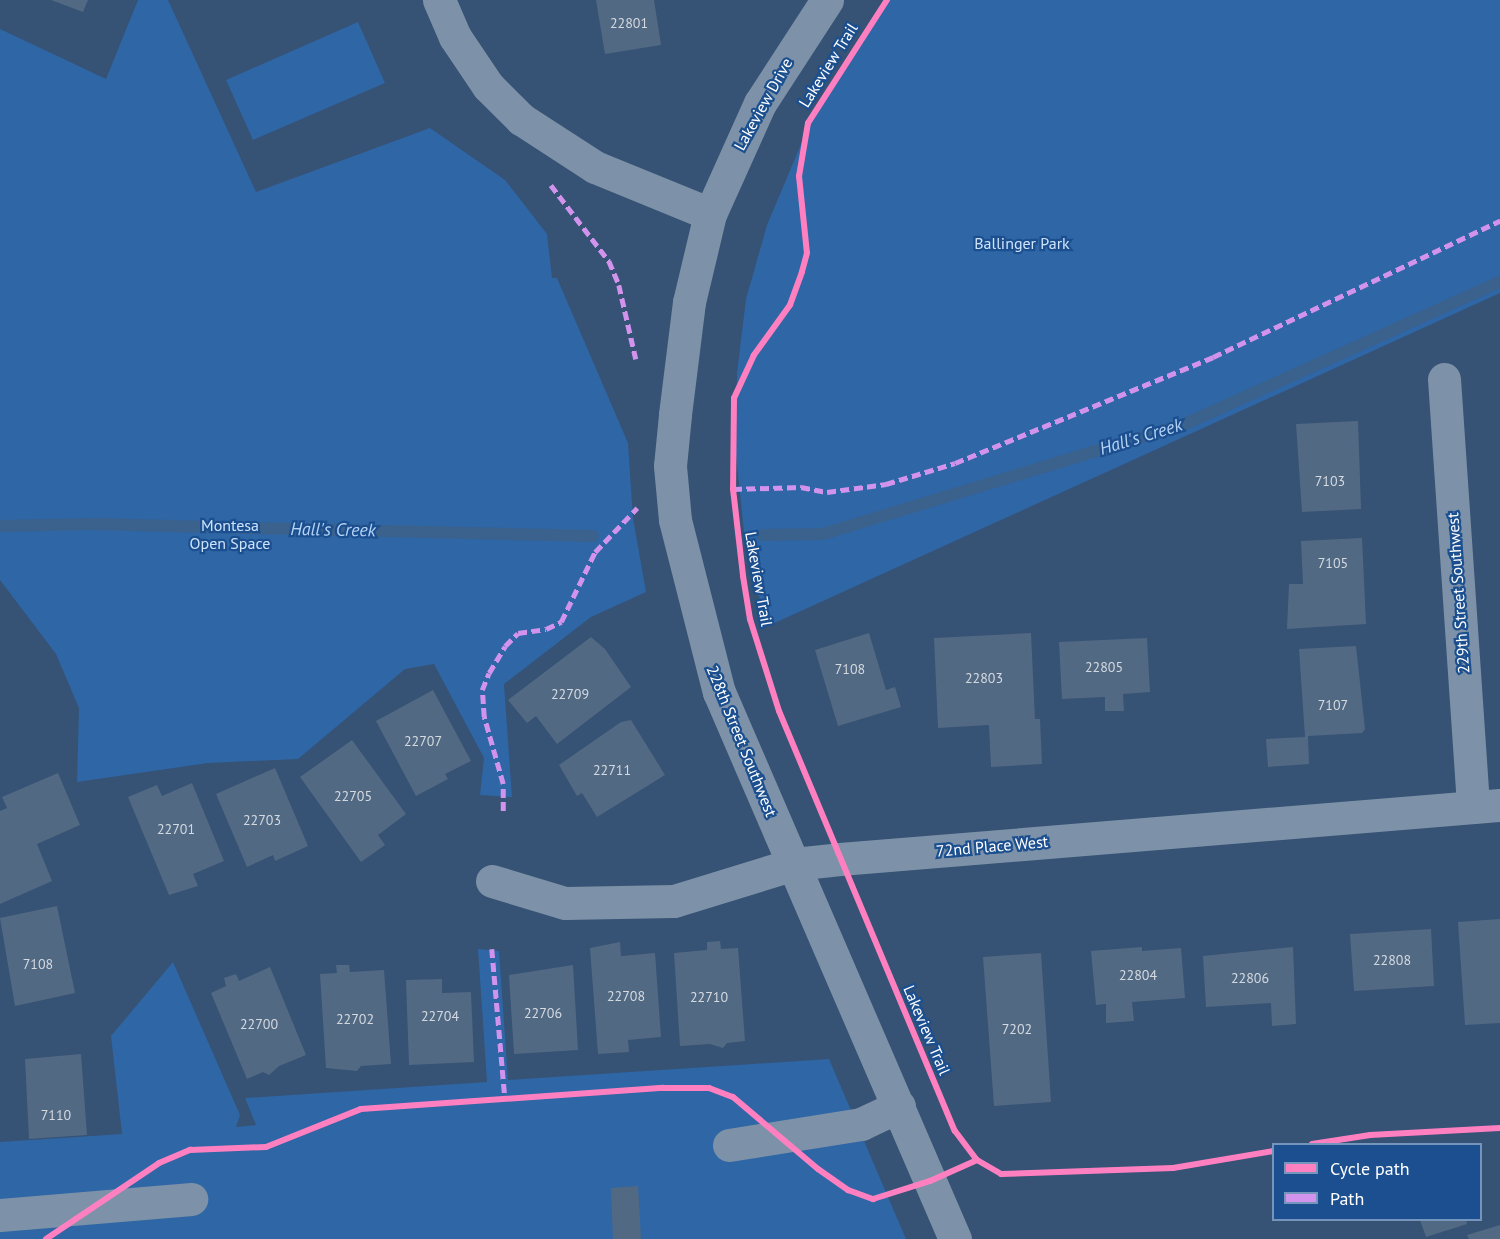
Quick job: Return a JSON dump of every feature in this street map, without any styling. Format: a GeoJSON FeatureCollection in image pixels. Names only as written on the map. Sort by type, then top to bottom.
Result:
{"type":"FeatureCollection","features":[{"type":"Feature","properties":{"kind":"street"},"geometry":{"type":"LineString","coordinates":[[439,0],[455,37],[488,86],[521,119],[595,167],[710,214]]}},
{"type":"Feature","properties":{"kind":"street","name":"Lakeview Drive"},"geometry":{"type":"LineString","coordinates":[[710,214],[760,103],[827,0]]}},
{"type":"Feature","properties":{"kind":"street","name":"228th Street Southwest"},"geometry":{"type":"LineString","coordinates":[[710,214],[688,303],[675,415],[670,466],[675,520],[719,692],[955,1239]]}},
{"type":"Feature","properties":{"kind":"street","name":"229th Street Southwest"},"geometry":{"type":"LineString","coordinates":[[1444,379],[1487,806]]}},
{"type":"Feature","properties":{"kind":"street","name":"72nd Place West"},"geometry":{"type":"LineString","coordinates":[[492,881],[565,903],[674,901],[794,864],[1487,806]]}},
{"type":"Feature","properties":{"kind":"street"},"geometry":{"type":"LineString","coordinates":[[729,1145],[861,1124],[899,1106]]}},
{"type":"Feature","properties":{"kind":"street"},"geometry":{"type":"LineString","coordinates":[[0,1215],[191,1199]]}},
{"type":"Feature","properties":{"kind":"green space","name":"Montesa Open Space"},"geometry":{"type":"Polygon","coordinates":[[[138,0],[168,0],[256,192],[430,128],[505,180],[547,234],[552,278],[557,278],[628,443],[633,518],[646,592],[591,617],[504,684],[512,797],[480,795],[484,758],[434,664],[405,669],[298,759],[208,763],[77,782],[79,708],[56,654],[0,580],[0,29],[106,79],[138,0]]]}},
{"type":"Feature","properties":{"kind":"green space","name":"Ballinger Park"},"geometry":{"type":"Polygon","coordinates":[[[889,0],[1500,0],[1500,293],[768,626],[746,552],[736,454],[737,373],[746,299],[767,225],[820,99],[889,0]]]}},
{"type":"Feature","properties":{"kind":"green space"},"geometry":{"type":"Polygon","coordinates":[[[358,22],[385,83],[253,140],[226,80],[358,22]]]}},
{"type":"Feature","properties":{"kind":"green space"},"geometry":{"type":"Polygon","coordinates":[[[478,949],[499,951],[508,1080],[829,1059],[906,1239],[0,1239],[0,1142],[122,1134],[111,1036],[173,962],[240,1115],[236,1127],[256,1125],[245,1098],[487,1082],[478,949]]]}},
{"type":"Feature","properties":{"kind":"building"},"geometry":{"type":"Polygon","coordinates":[[[51,0],[88,0],[83,12],[51,0]]]}},
{"type":"Feature","properties":{"kind":"building"},"geometry":{"type":"Polygon","coordinates":[[[596,0],[654,0],[661,45],[605,54],[596,0]]]}},
{"type":"Feature","properties":{"kind":"building"},"geometry":{"type":"Polygon","coordinates":[[[1358,421],[1361,509],[1302,512],[1296,424],[1358,421]]]}},
{"type":"Feature","properties":{"kind":"building"},"geometry":{"type":"Polygon","coordinates":[[[1362,538],[1366,624],[1287,629],[1289,584],[1303,584],[1301,541],[1362,538]]]}},
{"type":"Feature","properties":{"kind":"building"},"geometry":{"type":"Polygon","coordinates":[[[869,633],[886,690],[895,687],[901,707],[838,726],[815,650],[869,633]]]}},
{"type":"Feature","properties":{"kind":"building"},"geometry":{"type":"Polygon","coordinates":[[[1031,633],[1035,719],[1040,719],[1042,764],[991,767],[989,725],[938,728],[934,638],[1031,633]]]}},
{"type":"Feature","properties":{"kind":"building"},"geometry":{"type":"Polygon","coordinates":[[[591,637],[605,649],[631,687],[557,744],[536,716],[527,723],[508,700],[591,637]]]}},
{"type":"Feature","properties":{"kind":"building"},"geometry":{"type":"Polygon","coordinates":[[[1147,638],[1150,692],[1123,694],[1124,711],[1105,711],[1105,697],[1062,699],[1059,642],[1147,638]]]}},
{"type":"Feature","properties":{"kind":"building"},"geometry":{"type":"Polygon","coordinates":[[[1356,646],[1365,729],[1362,733],[1308,736],[1309,764],[1268,767],[1266,739],[1305,737],[1299,649],[1356,646]]]}},
{"type":"Feature","properties":{"kind":"building"},"geometry":{"type":"Polygon","coordinates":[[[433,690],[471,761],[445,774],[448,779],[416,796],[376,721],[433,690]]]}},
{"type":"Feature","properties":{"kind":"building"},"geometry":{"type":"Polygon","coordinates":[[[631,720],[665,775],[597,817],[582,793],[577,796],[559,765],[621,722],[631,720]]]}},
{"type":"Feature","properties":{"kind":"building"},"geometry":{"type":"Polygon","coordinates":[[[352,740],[406,814],[378,835],[385,845],[361,862],[300,777],[352,740]]]}},
{"type":"Feature","properties":{"kind":"building"},"geometry":{"type":"Polygon","coordinates":[[[275,768],[308,846],[275,861],[273,855],[247,867],[216,794],[275,768]]]}},
{"type":"Feature","properties":{"kind":"building"},"geometry":{"type":"Polygon","coordinates":[[[58,773],[80,825],[37,844],[52,881],[0,904],[0,811],[7,808],[2,797],[58,773]]]}},
{"type":"Feature","properties":{"kind":"building"},"geometry":{"type":"Polygon","coordinates":[[[192,783],[224,861],[193,874],[198,886],[169,895],[128,797],[157,785],[162,796],[192,783]]]}},
{"type":"Feature","properties":{"kind":"building"},"geometry":{"type":"Polygon","coordinates":[[[57,906],[75,993],[15,1006],[0,918],[57,906]]]}},
{"type":"Feature","properties":{"kind":"building"},"geometry":{"type":"Polygon","coordinates":[[[1500,919],[1500,1023],[1465,1025],[1458,922],[1500,919]]]}},
{"type":"Feature","properties":{"kind":"building"},"geometry":{"type":"Polygon","coordinates":[[[1431,929],[1434,986],[1354,991],[1350,934],[1431,929]]]}},
{"type":"Feature","properties":{"kind":"building"},"geometry":{"type":"Polygon","coordinates":[[[720,941],[721,949],[738,948],[745,1041],[727,1043],[723,1048],[710,1044],[680,1046],[674,953],[707,950],[707,942],[720,941]]]}},
{"type":"Feature","properties":{"kind":"building"},"geometry":{"type":"Polygon","coordinates":[[[620,942],[621,956],[655,953],[661,1037],[628,1040],[629,1052],[598,1054],[590,948],[620,942]]]}},
{"type":"Feature","properties":{"kind":"building"},"geometry":{"type":"Polygon","coordinates":[[[1142,947],[1142,951],[1181,948],[1185,998],[1132,1002],[1134,1021],[1106,1023],[1106,1004],[1096,1005],[1091,951],[1142,947]]]}},
{"type":"Feature","properties":{"kind":"building"},"geometry":{"type":"Polygon","coordinates":[[[1293,947],[1296,1024],[1272,1026],[1271,1003],[1206,1007],[1203,956],[1293,947]]]}},
{"type":"Feature","properties":{"kind":"building"},"geometry":{"type":"Polygon","coordinates":[[[1041,953],[1051,1102],[994,1106],[983,957],[1041,953]]]}},
{"type":"Feature","properties":{"kind":"building"},"geometry":{"type":"Polygon","coordinates":[[[336,965],[349,965],[350,972],[384,970],[391,1064],[361,1066],[357,1071],[326,1068],[320,974],[337,973],[336,965]]]}},
{"type":"Feature","properties":{"kind":"building"},"geometry":{"type":"Polygon","coordinates":[[[573,965],[578,1050],[514,1054],[509,975],[573,965]]]}},
{"type":"Feature","properties":{"kind":"building"},"geometry":{"type":"Polygon","coordinates":[[[270,967],[306,1055],[279,1066],[269,1075],[263,1072],[247,1079],[211,993],[226,986],[224,978],[236,974],[239,981],[270,967]]]}},
{"type":"Feature","properties":{"kind":"building"},"geometry":{"type":"Polygon","coordinates":[[[442,979],[442,993],[471,992],[474,1062],[409,1065],[406,980],[442,979]]]}},
{"type":"Feature","properties":{"kind":"building"},"geometry":{"type":"Polygon","coordinates":[[[81,1054],[87,1135],[29,1139],[25,1059],[81,1054]]]}},
{"type":"Feature","properties":{"kind":"building"},"geometry":{"type":"Polygon","coordinates":[[[638,1186],[641,1239],[613,1239],[611,1188],[638,1186]]]}},
{"type":"Feature","properties":{"kind":"building"},"geometry":{"type":"Polygon","coordinates":[[[1420,1221],[1466,1221],[1467,1224],[1426,1237],[1420,1221]]]}},
{"type":"Feature","properties":{"kind":"building"},"geometry":{"type":"Polygon","coordinates":[[[1500,1225],[1500,1239],[1469,1239],[1467,1235],[1500,1225]]]}},
{"type":"Feature","properties":{"kind":"waterway","name":"Hall's Creek"},"geometry":{"type":"LineString","coordinates":[[763,535],[823,534],[1185,424],[1500,282]]}},
{"type":"Feature","properties":{"kind":"waterway","name":"Hall's Creek"},"geometry":{"type":"LineString","coordinates":[[0,526],[91,524],[593,536]]}},
{"type":"Feature","properties":{"kind":"marked path"},"geometry":{"type":"LineString","coordinates":[[551,185],[609,261],[619,285],[636,359]]}},
{"type":"Feature","properties":{"kind":"marked path"},"geometry":{"type":"LineString","coordinates":[[733,489],[801,487],[827,492],[886,484],[955,463],[1213,357],[1500,221]]}},
{"type":"Feature","properties":{"kind":"marked path"},"geometry":{"type":"LineString","coordinates":[[503,811],[503,784],[484,717],[482,690],[489,673],[505,646],[518,633],[546,629],[561,622],[595,552],[637,508]]}},
{"type":"Feature","properties":{"kind":"marked path"},"geometry":{"type":"LineString","coordinates":[[492,949],[505,1099]]}},
{"type":"Feature","properties":{"kind":"cycle path","name":"Lakeview Trail"},"geometry":{"type":"LineString","coordinates":[[887,0],[808,123],[799,176],[807,253],[802,272],[790,305],[754,355],[734,398],[733,489],[743,576],[750,619],[779,711],[955,1131],[977,1160],[1001,1174],[1173,1168],[1272,1151]]}},
{"type":"Feature","properties":{"kind":"cycle path"},"geometry":{"type":"LineString","coordinates":[[46,1239],[159,1163],[190,1150],[266,1147],[361,1109],[663,1088],[709,1088],[733,1097],[818,1169],[848,1190],[873,1199],[930,1181],[977,1160]]}},
{"type":"Feature","properties":{"kind":"cycle path"},"geometry":{"type":"LineString","coordinates":[[1318,1143],[1370,1135],[1500,1128]]}}]}
